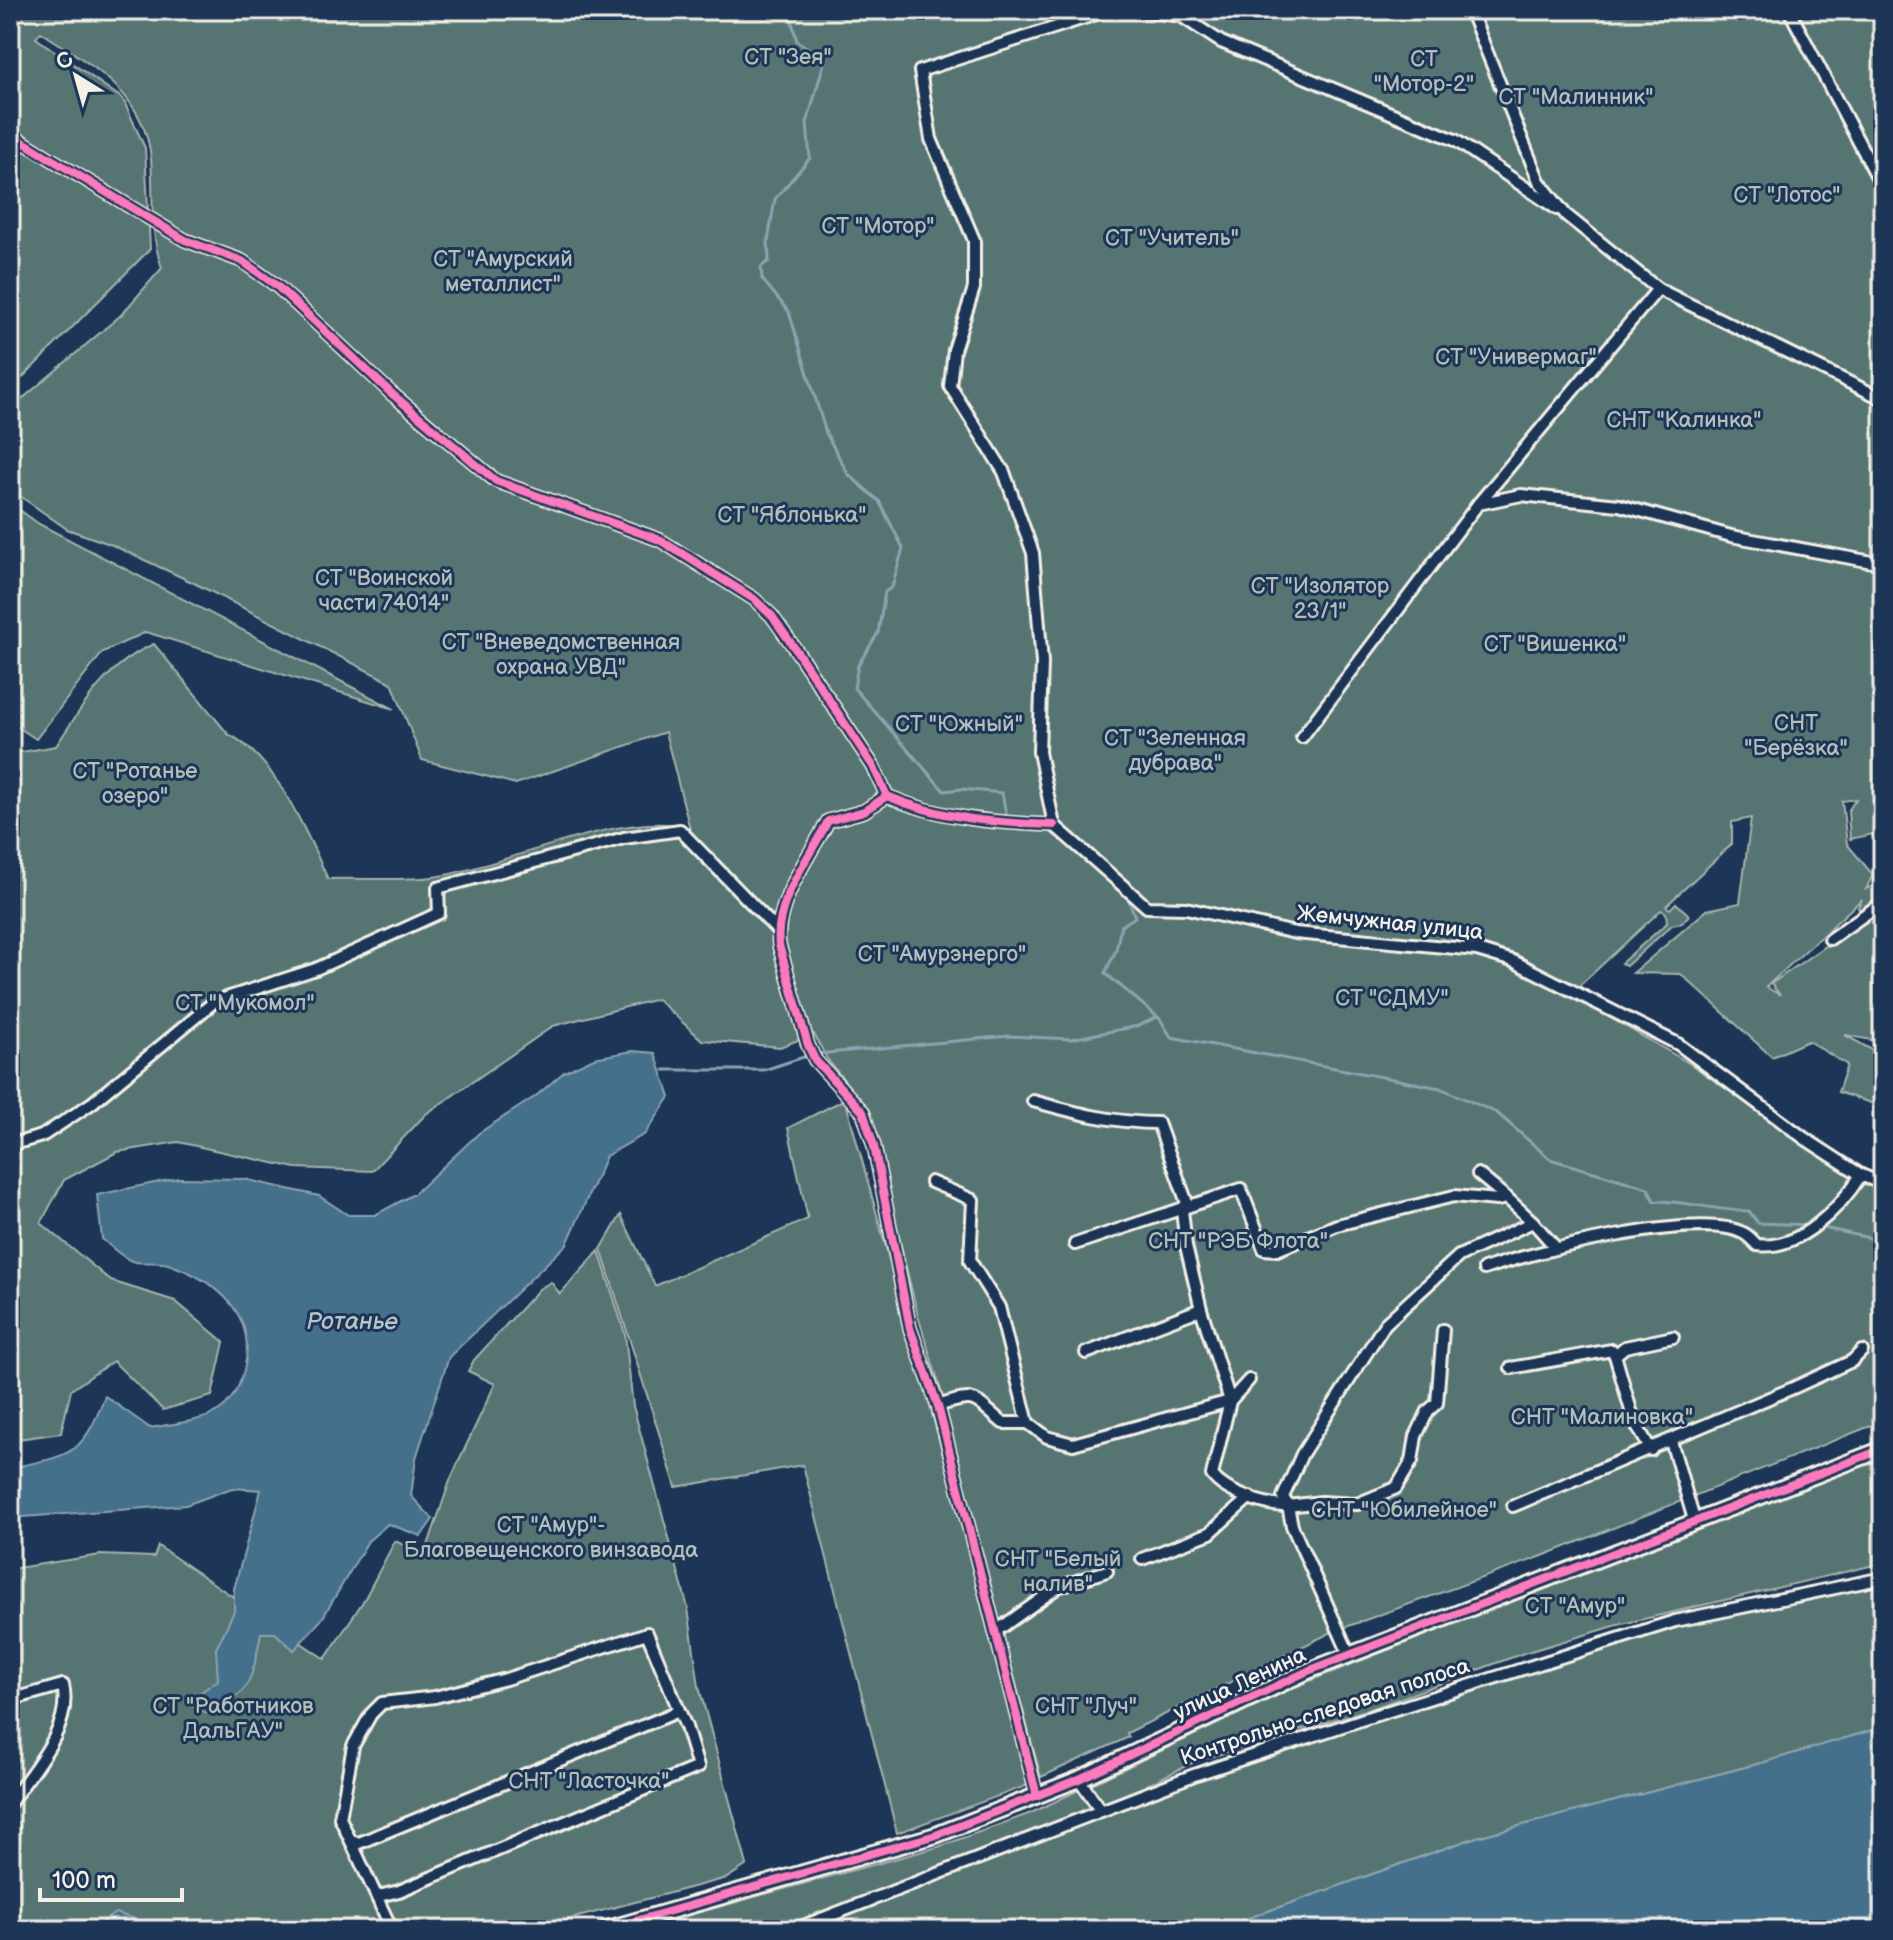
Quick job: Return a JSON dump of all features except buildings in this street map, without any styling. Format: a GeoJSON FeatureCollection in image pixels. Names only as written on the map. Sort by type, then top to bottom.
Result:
{"type":"FeatureCollection","features":[{"type":"Feature","properties":{"kind":"street"},"geometry":{"type":"LineString","coordinates":[[10,134],[185,240],[242,261],[277,286],[391,393],[496,481],[660,540],[754,599],[772,616],[806,665],[873,766],[887,796],[927,812],[1054,825],[1039,752],[1042,663],[1033,553],[1004,472],[950,386],[954,350],[974,288],[974,240],[931,139],[920,71],[1109,10]]}},
{"type":"Feature","properties":{"kind":"street"},"geometry":{"type":"LineString","coordinates":[[1140,10],[1181,16],[1221,42],[1455,140],[1566,215],[1658,289],[1883,399]]}},
{"type":"Feature","properties":{"kind":"street"},"geometry":{"type":"LineString","coordinates":[[1470,10],[1539,181],[1566,215]]}},
{"type":"Feature","properties":{"kind":"street"},"geometry":{"type":"LineString","coordinates":[[1789,10],[1883,188]]}},
{"type":"Feature","properties":{"kind":"street"},"geometry":{"type":"LineString","coordinates":[[1302,737],[1478,504],[1658,289]]}},
{"type":"Feature","properties":{"kind":"street"},"geometry":{"type":"LineString","coordinates":[[1478,504],[1521,495],[1619,505],[1731,536],[1883,564]]}},
{"type":"Feature","properties":{"kind":"street"},"geometry":{"type":"LineString","coordinates":[[777,930],[791,887],[828,821],[864,811],[887,796]]}},
{"type":"Feature","properties":{"kind":"street","name":"Жемчужная улица"},"geometry":{"type":"LineString","coordinates":[[1054,825],[1147,907],[1186,908],[1295,933],[1477,950],[1513,961],[1678,1044],[1734,1088],[1861,1175],[1883,1184]]}},
{"type":"Feature","properties":{"kind":"street"},"geometry":{"type":"LineString","coordinates":[[10,1145],[42,1136],[92,1103],[214,1002],[316,969],[439,913],[438,888],[624,838],[680,830],[777,930],[815,1060],[863,1112],[874,1146],[910,1328],[938,1406],[1037,1796]]}},
{"type":"Feature","properties":{"kind":"street"},"geometry":{"type":"LineString","coordinates":[[1830,939],[1883,902]]}},
{"type":"Feature","properties":{"kind":"street"},"geometry":{"type":"LineString","coordinates":[[1033,1101],[1089,1117],[1124,1123],[1158,1123],[1187,1203],[1182,1210],[1186,1246],[1201,1309],[1230,1401]]}},
{"type":"Feature","properties":{"kind":"street"},"geometry":{"type":"LineString","coordinates":[[1478,1174],[1533,1222],[1556,1248]]}},
{"type":"Feature","properties":{"kind":"street"},"geometry":{"type":"LineString","coordinates":[[1484,1269],[1556,1248],[1690,1225],[1743,1233],[1757,1245],[1782,1245],[1820,1221],[1848,1196],[1861,1175]]}},
{"type":"Feature","properties":{"kind":"street"},"geometry":{"type":"LineString","coordinates":[[931,1182],[973,1200],[970,1261],[999,1307],[1028,1423]]}},
{"type":"Feature","properties":{"kind":"street"},"geometry":{"type":"LineString","coordinates":[[1075,1244],[1241,1189],[1260,1245],[1264,1249],[1277,1250],[1337,1225],[1454,1196],[1507,1198]]}},
{"type":"Feature","properties":{"kind":"street"},"geometry":{"type":"LineString","coordinates":[[1350,1656],[1292,1526],[1283,1497],[1296,1464],[1338,1392],[1385,1324],[1459,1256],[1533,1222]]}},
{"type":"Feature","properties":{"kind":"street"},"geometry":{"type":"LineString","coordinates":[[1086,1353],[1201,1309]]}},
{"type":"Feature","properties":{"kind":"street"},"geometry":{"type":"LineString","coordinates":[[1249,1380],[1230,1401],[1212,1475],[1228,1488],[1275,1506],[1321,1502],[1357,1504],[1396,1488],[1412,1461],[1416,1436],[1428,1411],[1437,1403],[1443,1330]]}},
{"type":"Feature","properties":{"kind":"street"},"geometry":{"type":"LineString","coordinates":[[1615,1355],[1625,1347],[1673,1337]]}},
{"type":"Feature","properties":{"kind":"street"},"geometry":{"type":"LineString","coordinates":[[1511,1368],[1612,1350],[1634,1421],[1651,1450]]}},
{"type":"Feature","properties":{"kind":"street"},"geometry":{"type":"LineString","coordinates":[[1513,1506],[1651,1450],[1852,1361],[1862,1351]]}},
{"type":"Feature","properties":{"kind":"street"},"geometry":{"type":"LineString","coordinates":[[938,1406],[965,1397],[976,1398],[1003,1423],[1028,1423],[1047,1437],[1073,1444],[1230,1401]]}},
{"type":"Feature","properties":{"kind":"street"},"geometry":{"type":"LineString","coordinates":[[1671,1441],[1694,1520]]}},
{"type":"Feature","properties":{"kind":"street","name":"улица Ленина"},"geometry":{"type":"LineString","coordinates":[[604,1930],[936,1835],[1079,1779],[1308,1671],[1883,1449]]}},
{"type":"Feature","properties":{"kind":"street"},"geometry":{"type":"LineString","coordinates":[[1142,1559],[1210,1533],[1250,1497]]}},
{"type":"Feature","properties":{"kind":"street"},"geometry":{"type":"LineString","coordinates":[[995,1632],[1058,1587],[1107,1571]]}},
{"type":"Feature","properties":{"kind":"street","name":"Контрольно-следовая полоса"},"geometry":{"type":"LineString","coordinates":[[793,1930],[1194,1775],[1675,1621],[1883,1578]]}},
{"type":"Feature","properties":{"kind":"street"},"geometry":{"type":"LineString","coordinates":[[379,1896],[399,1891],[698,1767],[647,1633],[615,1646],[492,1682],[435,1697],[382,1703],[371,1714],[353,1746],[340,1818],[353,1842],[364,1874],[379,1896],[392,1930]]}},
{"type":"Feature","properties":{"kind":"street"},"geometry":{"type":"LineString","coordinates":[[10,1700],[63,1685],[67,1702],[61,1726],[10,1803]]}},
{"type":"Feature","properties":{"kind":"street"},"geometry":{"type":"LineString","coordinates":[[353,1842],[397,1828],[679,1711]]}},
{"type":"Feature","properties":{"kind":"street"},"geometry":{"type":"LineString","coordinates":[[1079,1779],[1101,1811]]}},
{"type":"Feature","properties":{"kind":"green space"},"geometry":{"type":"Polygon","coordinates":[[[10,10],[1883,10],[1883,832],[1850,839],[1848,811],[1856,799],[1842,801],[1847,844],[1873,875],[1866,889],[1883,881],[1883,1042],[1845,1035],[1883,1056],[1883,1107],[1838,1092],[1847,1065],[1808,1041],[1772,1057],[1681,974],[1633,973],[1707,910],[1740,903],[1751,818],[1732,822],[1732,844],[1666,906],[1670,909],[1676,903],[1689,915],[1682,923],[1672,925],[1626,966],[1621,963],[1667,923],[1666,913],[1661,910],[1577,988],[1542,971],[1538,982],[1572,996],[1689,1063],[1867,1186],[1883,1174],[1883,1421],[1540,1557],[1332,1632],[1127,1733],[1129,1737],[1041,1777],[946,1424],[944,1400],[918,1316],[867,1108],[827,1059],[814,1034],[780,1047],[702,1040],[657,999],[553,1026],[426,1114],[372,1171],[296,1168],[178,1142],[117,1152],[64,1180],[41,1223],[111,1281],[175,1301],[224,1342],[212,1396],[163,1410],[113,1361],[71,1390],[61,1433],[10,1440],[10,754],[56,746],[86,701],[109,674],[137,652],[154,644],[228,734],[245,745],[275,778],[300,819],[328,879],[433,877],[601,831],[665,824],[690,829],[665,732],[516,784],[422,760],[392,683],[194,583],[110,544],[67,529],[10,489],[10,416],[21,400],[121,315],[162,268],[154,227],[151,158],[138,115],[112,82],[41,32],[36,38],[123,99],[145,148],[150,249],[10,390],[10,10]],[[1862,899],[1766,987],[1780,995],[1771,984],[1866,917],[1858,907],[1862,899]]]}},
{"type":"Feature","properties":{"kind":"green space"},"geometry":{"type":"Polygon","coordinates":[[[10,503],[39,524],[394,709],[146,632],[103,652],[36,739],[10,722],[10,503]]]}},
{"type":"Feature","properties":{"kind":"green space"},"geometry":{"type":"Polygon","coordinates":[[[845,1099],[1034,1783],[897,1833],[803,1465],[676,1487],[601,1249],[621,1215],[655,1286],[808,1219],[788,1128],[845,1099]]]}},
{"type":"Feature","properties":{"kind":"green space"},"geometry":{"type":"Polygon","coordinates":[[[599,1251],[625,1334],[633,1406],[688,1608],[699,1687],[747,1865],[727,1878],[528,1930],[10,1930],[10,1569],[100,1555],[154,1557],[158,1546],[325,1659],[364,1600],[395,1541],[425,1554],[451,1478],[495,1384],[468,1371],[474,1360],[539,1289],[551,1282],[560,1294],[599,1251]]]}},
{"type":"Feature","properties":{"kind":"green space","name":"СТ \"Амур\""},"geometry":{"type":"Polygon","coordinates":[[[1883,1454],[1883,1563],[1618,1625],[1524,1653],[1379,1706],[1194,1762],[1143,1787],[782,1930],[634,1930],[938,1847],[1031,1813],[1299,1685],[1883,1454]]]}},
{"type":"Feature","properties":{"kind":"green space"},"geometry":{"type":"Polygon","coordinates":[[[1883,1574],[1883,1727],[1765,1762],[1477,1837],[1215,1930],[795,1930],[1215,1760],[1550,1655],[1883,1574]]]}},
{"type":"Feature","properties":{"kind":"water","name":"Ротанье"},"geometry":{"type":"Polygon","coordinates":[[[633,1051],[655,1053],[670,1097],[645,1134],[606,1156],[567,1244],[449,1357],[416,1458],[411,1496],[433,1519],[421,1536],[388,1524],[368,1541],[322,1619],[294,1650],[275,1633],[261,1633],[252,1674],[233,1700],[206,1713],[187,1702],[218,1680],[216,1649],[234,1611],[234,1589],[261,1490],[232,1488],[186,1505],[10,1518],[10,1468],[61,1456],[72,1450],[89,1431],[105,1396],[150,1428],[183,1423],[209,1416],[220,1409],[238,1387],[244,1370],[247,1350],[245,1332],[230,1302],[203,1280],[186,1271],[164,1263],[132,1261],[116,1251],[102,1239],[97,1195],[178,1178],[244,1179],[319,1196],[348,1215],[375,1215],[414,1194],[479,1133],[536,1096],[564,1072],[594,1058],[633,1051]]]}},
{"type":"Feature","properties":{"kind":"water"},"geometry":{"type":"Polygon","coordinates":[[[1883,1727],[1883,1930],[1215,1930],[1477,1837],[1765,1762],[1883,1727]]]}},
{"type":"Feature","properties":{"kind":"water"},"geometry":{"type":"Polygon","coordinates":[[[115,1913],[141,1921],[122,1930],[10,1930],[10,1926],[27,1922],[97,1926],[115,1913]]]}},
{"type":"Feature","properties":{"kind":"waterway"},"geometry":{"type":"LineString","coordinates":[[789,10],[797,41],[825,59],[807,123],[810,158],[775,199],[768,241],[769,261],[761,267],[762,279],[789,312],[826,433],[848,474],[879,501],[903,548],[892,587],[885,592],[878,633],[858,665],[854,688],[944,791],[961,789],[1002,793],[1007,820]]}},
{"type":"Feature","properties":{"kind":"waterway"},"geometry":{"type":"LineString","coordinates":[[1045,828],[1068,844]]}},
{"type":"Feature","properties":{"kind":"waterway"},"geometry":{"type":"LineString","coordinates":[[1107,878],[1128,898],[1135,917],[1121,926],[1116,950],[1105,973],[1160,1019],[1171,1037],[1440,1088],[1497,1113],[1550,1159],[1648,1188],[1654,1201],[1749,1211],[1758,1223],[1812,1225]]}},
{"type":"Feature","properties":{"kind":"waterway"},"geometry":{"type":"LineString","coordinates":[[817,1054],[1009,1036],[1071,1039],[1138,1026],[1157,1017]]}},
{"type":"Feature","properties":{"kind":"waterway"},"geometry":{"type":"LineString","coordinates":[[664,1070],[764,1070],[810,1055]]}},
{"type":"Feature","properties":{"kind":"waterway"},"geometry":{"type":"LineString","coordinates":[[1819,1227],[1883,1241]]}},
{"type":"Feature","properties":{"kind":"cycle path"},"geometry":{"type":"LineString","coordinates":[[10,134],[185,240],[242,261],[277,286],[391,393],[496,481],[660,540],[754,599],[772,616],[798,653],[873,766],[887,796],[948,815],[1054,825]]}},
{"type":"Feature","properties":{"kind":"cycle path"},"geometry":{"type":"LineString","coordinates":[[887,796],[864,811],[828,821],[787,897],[779,929],[779,945],[815,1060],[863,1112],[874,1146],[910,1328],[938,1406],[1037,1796]]}},
{"type":"Feature","properties":{"kind":"cycle path"},"geometry":{"type":"LineString","coordinates":[[604,1930],[936,1835],[1079,1779],[1308,1671],[1883,1449]]}},
{"type":"Feature","properties":{"kind":"park label","name":"СТ \"Зея\""},"geometry":{"type":"Point","coordinates":[788,57]}},
{"type":"Feature","properties":{"kind":"park label","name":"СТ \"Мотор-2\""},"geometry":{"type":"Point","coordinates":[1424,72]}},
{"type":"Feature","properties":{"kind":"park label","name":"СТ \"Малинник\""},"geometry":{"type":"Point","coordinates":[1576,97]}},
{"type":"Feature","properties":{"kind":"park label","name":"СТ \"Лотос\""},"geometry":{"type":"Point","coordinates":[1787,195]}},
{"type":"Feature","properties":{"kind":"park label","name":"СТ \"Мотор\""},"geometry":{"type":"Point","coordinates":[878,226]}},
{"type":"Feature","properties":{"kind":"park label","name":"СТ \"Учитель\""},"geometry":{"type":"Point","coordinates":[1172,238]}},
{"type":"Feature","properties":{"kind":"park label","name":"СТ \"Амурский металлист\""},"geometry":{"type":"Point","coordinates":[503,272]}},
{"type":"Feature","properties":{"kind":"park label","name":"СТ \"Универмаг\""},"geometry":{"type":"Point","coordinates":[1516,357]}},
{"type":"Feature","properties":{"kind":"park label","name":"СНТ \"Калинка\""},"geometry":{"type":"Point","coordinates":[1684,420]}},
{"type":"Feature","properties":{"kind":"park label","name":"СТ \"Яблонька\""},"geometry":{"type":"Point","coordinates":[792,515]}},
{"type":"Feature","properties":{"kind":"park label","name":"СТ \"Воинской части 74014\""},"geometry":{"type":"Point","coordinates":[384,590]}},
{"type":"Feature","properties":{"kind":"park label","name":"СТ \"Изолятор 23/1\""},"geometry":{"type":"Point","coordinates":[1320,598]}},
{"type":"Feature","properties":{"kind":"park label","name":"СТ \"Вишенка\""},"geometry":{"type":"Point","coordinates":[1555,644]}},
{"type":"Feature","properties":{"kind":"park label","name":"СТ \"Вневедомственная охрана УВД\""},"geometry":{"type":"Point","coordinates":[561,654]}},
{"type":"Feature","properties":{"kind":"park label","name":"СТ \"Южный\""},"geometry":{"type":"Point","coordinates":[959,724]}},
{"type":"Feature","properties":{"kind":"park label","name":"СНТ \"Берёзка\""},"geometry":{"type":"Point","coordinates":[1796,736]}},
{"type":"Feature","properties":{"kind":"park label","name":"СТ \"Зеленная дубрава\""},"geometry":{"type":"Point","coordinates":[1175,750]}},
{"type":"Feature","properties":{"kind":"park label","name":"СТ \"Ротанье озеро\""},"geometry":{"type":"Point","coordinates":[135,784]}},
{"type":"Feature","properties":{"kind":"park label","name":"СТ \"Амурэнерго\""},"geometry":{"type":"Point","coordinates":[942,954]}},
{"type":"Feature","properties":{"kind":"park label","name":"СТ \"СДМУ\""},"geometry":{"type":"Point","coordinates":[1392,998]}},
{"type":"Feature","properties":{"kind":"park label","name":"СТ \"Мукомол\""},"geometry":{"type":"Point","coordinates":[245,1003]}},
{"type":"Feature","properties":{"kind":"park label","name":"СНТ \"РЭБ Флота\""},"geometry":{"type":"Point","coordinates":[1238,1241]}},
{"type":"Feature","properties":{"kind":"park label","name":"СНТ \"Малиновка\""},"geometry":{"type":"Point","coordinates":[1602,1417]}},
{"type":"Feature","properties":{"kind":"park label","name":"СНТ \"Юбилейное\""},"geometry":{"type":"Point","coordinates":[1404,1510]}},
{"type":"Feature","properties":{"kind":"park label","name":"СТ \"Амур\"- Благовещенского винзавода"},"geometry":{"type":"Point","coordinates":[551,1538]}},
{"type":"Feature","properties":{"kind":"park label","name":"СНТ \"Белый налив\""},"geometry":{"type":"Point","coordinates":[1058,1572]}},
{"type":"Feature","properties":{"kind":"park label","name":"СНТ \"Луч\""},"geometry":{"type":"Point","coordinates":[1086,1706]}},
{"type":"Feature","properties":{"kind":"park label","name":"СТ \"Работников ДальГАУ\""},"geometry":{"type":"Point","coordinates":[233,1718]}},
{"type":"Feature","properties":{"kind":"park label","name":"СНТ \"Ласточка\""},"geometry":{"type":"Point","coordinates":[589,1781]}}]}
